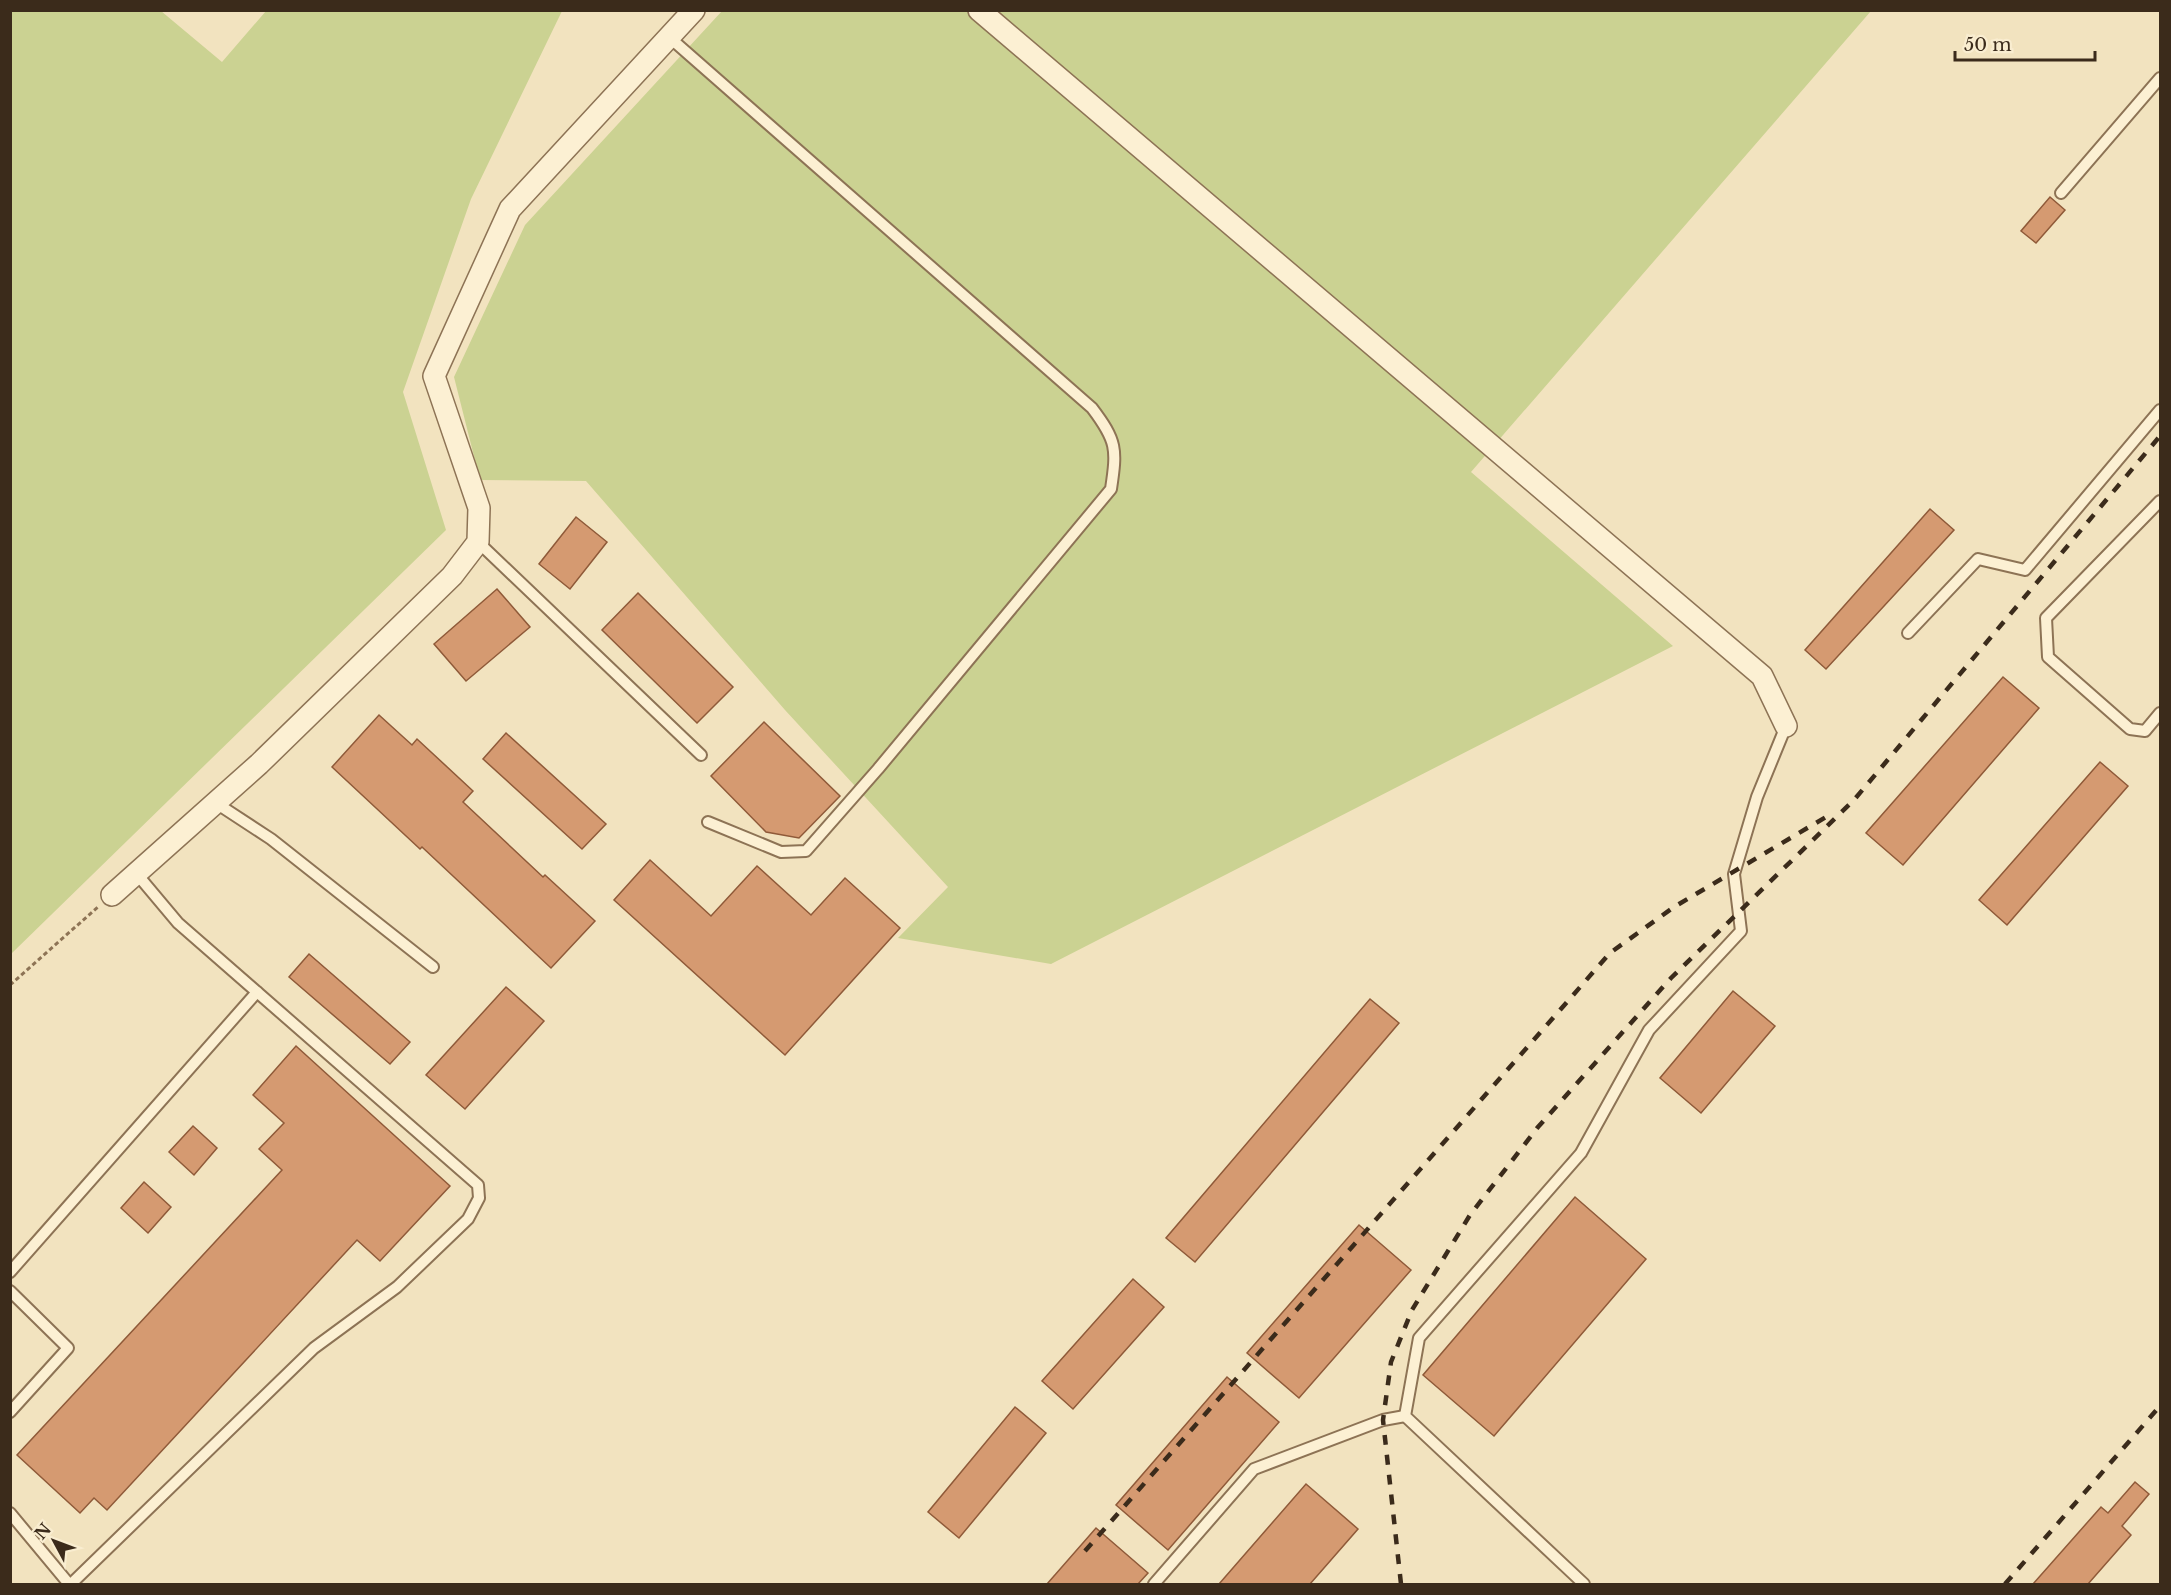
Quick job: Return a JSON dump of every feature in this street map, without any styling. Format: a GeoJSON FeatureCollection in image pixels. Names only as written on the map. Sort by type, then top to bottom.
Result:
{"type":"FeatureCollection","features":[{"type":"Feature","properties":{"kind":"street"},"geometry":{"type":"LineString","coordinates":[[112,895],[259,764],[452,576],[478,542],[479,508],[434,376],[510,209],[694,10]]}},
{"type":"Feature","properties":{"kind":"street"},"geometry":{"type":"LineString","coordinates":[[978,10],[1762,676],[1786,726]]}},
{"type":"Feature","properties":{"kind":"lane"},"geometry":{"type":"LineString","coordinates":[[669,37],[1092,408],[1107,427],[1116,456],[1111,489],[878,769],[806,851],[781,852],[708,822]]}},
{"type":"Feature","properties":{"kind":"lane"},"geometry":{"type":"LineString","coordinates":[[2061,193],[2160,78]]}},
{"type":"Feature","properties":{"kind":"lane"},"geometry":{"type":"LineString","coordinates":[[1908,633],[1978,559],[2025,570],[2160,410]]}},
{"type":"Feature","properties":{"kind":"lane"},"geometry":{"type":"LineString","coordinates":[[2160,501],[2046,618],[2048,657],[2130,729],[2145,730],[2160,713]]}},
{"type":"Feature","properties":{"kind":"lane"},"geometry":{"type":"LineString","coordinates":[[478,542],[701,755]]}},
{"type":"Feature","properties":{"kind":"lane"},"geometry":{"type":"LineString","coordinates":[[1405,1416],[1419,1338],[1581,1154],[1649,1030],[1741,932],[1734,874],[1757,797],[1786,726]]}},
{"type":"Feature","properties":{"kind":"lane"},"geometry":{"type":"LineString","coordinates":[[216,803],[271,840],[433,967]]}},
{"type":"Feature","properties":{"kind":"lane"},"geometry":{"type":"LineString","coordinates":[[10,1513],[70,1584],[314,1348],[397,1287],[468,1219],[479,1198],[477,1185],[178,923],[136,873]]}},
{"type":"Feature","properties":{"kind":"lane"},"geometry":{"type":"LineString","coordinates":[[10,1272],[257,992]]}},
{"type":"Feature","properties":{"kind":"lane"},"geometry":{"type":"LineString","coordinates":[[10,1291],[68,1348],[10,1412]]}},
{"type":"Feature","properties":{"kind":"lane"},"geometry":{"type":"LineString","coordinates":[[1154,1584],[1254,1469],[1383,1420],[1405,1416]]}},
{"type":"Feature","properties":{"kind":"lane"},"geometry":{"type":"LineString","coordinates":[[1405,1416],[1584,1584]]}},
{"type":"Feature","properties":{"kind":"path"},"geometry":{"type":"LineString","coordinates":[[10,985],[112,895]]}},
{"type":"Feature","properties":{"kind":"green space"},"geometry":{"type":"Polygon","coordinates":[[[11,10],[161,11],[222,62],[266,11],[562,11],[471,199],[403,392],[446,530],[11,954],[11,10]]]}},
{"type":"Feature","properties":{"kind":"green space"},"geometry":{"type":"Polygon","coordinates":[[[722,11],[1871,11],[1471,472],[1673,646],[1051,964],[898,938],[948,887],[785,710],[586,481],[480,480],[454,377],[525,225],[722,11]]]}},
{"type":"Feature","properties":{"kind":"building"},"geometry":{"type":"Polygon","coordinates":[[[2050,197],[2065,210],[2036,243],[2021,231],[2050,197]]]}},
{"type":"Feature","properties":{"kind":"building"},"geometry":{"type":"Polygon","coordinates":[[[1930,509],[1954,530],[1826,669],[1805,650],[1930,509]]]}},
{"type":"Feature","properties":{"kind":"building"},"geometry":{"type":"Polygon","coordinates":[[[576,517],[607,542],[570,589],[539,564],[576,517]]]}},
{"type":"Feature","properties":{"kind":"building"},"geometry":{"type":"Polygon","coordinates":[[[497,589],[530,627],[466,681],[434,644],[497,589]]]}},
{"type":"Feature","properties":{"kind":"building"},"geometry":{"type":"Polygon","coordinates":[[[638,593],[733,687],[697,723],[602,630],[638,593]]]}},
{"type":"Feature","properties":{"kind":"building"},"geometry":{"type":"Polygon","coordinates":[[[2003,677],[2039,708],[1903,865],[1866,833],[2003,677]]]}},
{"type":"Feature","properties":{"kind":"building"},"geometry":{"type":"Polygon","coordinates":[[[379,715],[412,745],[417,739],[473,791],[463,802],[543,877],[545,875],[595,921],[551,968],[422,847],[420,849],[332,767],[379,715]]]}},
{"type":"Feature","properties":{"kind":"building"},"geometry":{"type":"Polygon","coordinates":[[[764,722],[840,796],[799,838],[766,832],[711,776],[764,722]]]}},
{"type":"Feature","properties":{"kind":"building"},"geometry":{"type":"Polygon","coordinates":[[[506,733],[606,824],[582,849],[483,759],[506,733]]]}},
{"type":"Feature","properties":{"kind":"building"},"geometry":{"type":"Polygon","coordinates":[[[2100,762],[2128,786],[2007,925],[1979,900],[2100,762]]]}},
{"type":"Feature","properties":{"kind":"building"},"geometry":{"type":"Polygon","coordinates":[[[650,860],[711,916],[757,866],[811,915],[845,878],[900,928],[785,1055],[614,900],[650,860]]]}},
{"type":"Feature","properties":{"kind":"building"},"geometry":{"type":"Polygon","coordinates":[[[309,954],[410,1042],[390,1064],[289,977],[309,954]]]}},
{"type":"Feature","properties":{"kind":"building"},"geometry":{"type":"Polygon","coordinates":[[[506,987],[544,1021],[465,1109],[426,1075],[506,987]]]}},
{"type":"Feature","properties":{"kind":"building"},"geometry":{"type":"Polygon","coordinates":[[[1733,991],[1775,1026],[1701,1113],[1660,1078],[1733,991]]]}},
{"type":"Feature","properties":{"kind":"building"},"geometry":{"type":"Polygon","coordinates":[[[1370,999],[1399,1023],[1195,1262],[1166,1238],[1370,999]]]}},
{"type":"Feature","properties":{"kind":"building"},"geometry":{"type":"Polygon","coordinates":[[[296,1046],[450,1186],[380,1261],[357,1240],[107,1510],[94,1498],[80,1513],[17,1455],[282,1170],[259,1149],[284,1123],[253,1095],[296,1046]]]}},
{"type":"Feature","properties":{"kind":"building"},"geometry":{"type":"Polygon","coordinates":[[[193,1126],[217,1148],[194,1175],[169,1152],[193,1126]]]}},
{"type":"Feature","properties":{"kind":"building"},"geometry":{"type":"Polygon","coordinates":[[[144,1182],[171,1207],[148,1233],[121,1208],[144,1182]]]}},
{"type":"Feature","properties":{"kind":"building"},"geometry":{"type":"Polygon","coordinates":[[[1575,1197],[1646,1259],[1494,1436],[1423,1375],[1575,1197]]]}},
{"type":"Feature","properties":{"kind":"building"},"geometry":{"type":"Polygon","coordinates":[[[1359,1225],[1411,1270],[1299,1398],[1247,1353],[1359,1225]]]}},
{"type":"Feature","properties":{"kind":"building"},"geometry":{"type":"Polygon","coordinates":[[[1133,1279],[1164,1307],[1073,1409],[1042,1381],[1133,1279]]]}},
{"type":"Feature","properties":{"kind":"building"},"geometry":{"type":"Polygon","coordinates":[[[1227,1377],[1279,1422],[1168,1550],[1116,1505],[1227,1377]]]}},
{"type":"Feature","properties":{"kind":"building"},"geometry":{"type":"Polygon","coordinates":[[[1015,1407],[1046,1433],[959,1538],[928,1512],[1015,1407]]]}},
{"type":"Feature","properties":{"kind":"building"},"geometry":{"type":"Polygon","coordinates":[[[2135,1482],[2149,1494],[2122,1526],[2131,1535],[2088,1584],[2033,1584],[2101,1507],[2108,1513],[2135,1482]]]}},
{"type":"Feature","properties":{"kind":"building"},"geometry":{"type":"Polygon","coordinates":[[[1306,1484],[1358,1529],[1310,1584],[1219,1584],[1306,1484]]]}},
{"type":"Feature","properties":{"kind":"building"},"geometry":{"type":"Polygon","coordinates":[[[1096,1528],[1148,1573],[1138,1584],[1047,1584],[1096,1528]]]}},
{"type":"Feature","properties":{"kind":"railway"},"geometry":{"type":"LineString","coordinates":[[1401,1584],[1383,1420],[1391,1362],[1412,1310],[1470,1215],[1538,1127],[1671,978],[1854,800],[2160,436]]}},
{"type":"Feature","properties":{"kind":"railway"},"geometry":{"type":"LineString","coordinates":[[1085,1551],[1610,953],[1674,907],[1831,814]]}},
{"type":"Feature","properties":{"kind":"railway"},"geometry":{"type":"LineString","coordinates":[[2005,1584],[2160,1406]]}}]}
